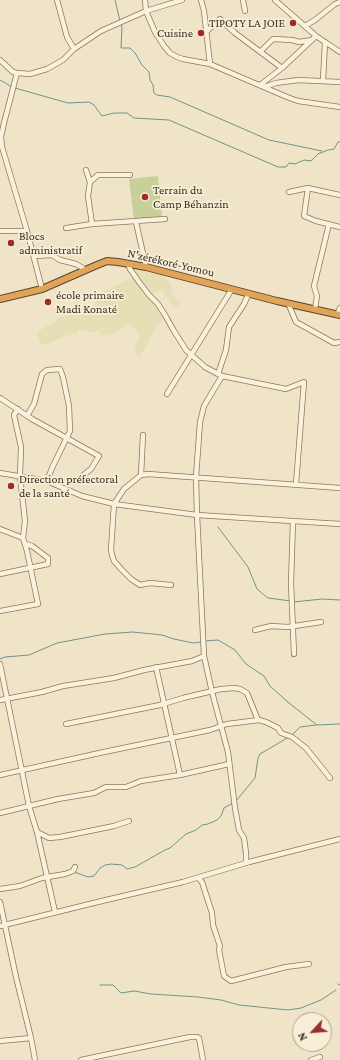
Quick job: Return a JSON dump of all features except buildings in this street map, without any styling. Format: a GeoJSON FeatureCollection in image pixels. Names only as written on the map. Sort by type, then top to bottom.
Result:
{"type":"FeatureCollection","features":[{"type":"Feature","properties":{"kind":"highway","name":"N'zérékoré-Yomou"},"geometry":{"type":"LineString","coordinates":[[0,299],[42,289],[107,261],[128,263],[146,267],[338,315]]}},
{"type":"Feature","properties":{"kind":"street"},"geometry":{"type":"LineString","coordinates":[[57,0],[67,37],[74,49]]}},
{"type":"Feature","properties":{"kind":"street"},"geometry":{"type":"LineString","coordinates":[[145,0],[146,11],[155,32],[170,53],[183,59],[210,64],[298,101],[340,107]]}},
{"type":"Feature","properties":{"kind":"street"},"geometry":{"type":"LineString","coordinates":[[0,60],[13,72],[17,73],[30,74],[47,69],[63,60],[74,49],[101,31],[125,19],[172,1],[182,0]]}},
{"type":"Feature","properties":{"kind":"street"},"geometry":{"type":"LineString","coordinates":[[202,0],[210,64]]}},
{"type":"Feature","properties":{"kind":"street"},"geometry":{"type":"LineString","coordinates":[[243,0],[245,10]]}},
{"type":"Feature","properties":{"kind":"street"},"geometry":{"type":"LineString","coordinates":[[275,0],[316,36],[340,52]]}},
{"type":"Feature","properties":{"kind":"street"},"geometry":{"type":"LineString","coordinates":[[305,26],[340,2]]}},
{"type":"Feature","properties":{"kind":"street"},"geometry":{"type":"LineString","coordinates":[[207,31],[220,19],[235,33],[282,68]]}},
{"type":"Feature","properties":{"kind":"street"},"geometry":{"type":"LineString","coordinates":[[262,86],[316,36]]}},
{"type":"Feature","properties":{"kind":"street"},"geometry":{"type":"LineString","coordinates":[[261,51],[273,39],[299,42],[312,40]]}},
{"type":"Feature","properties":{"kind":"street"},"geometry":{"type":"LineString","coordinates":[[323,81],[325,42]]}},
{"type":"Feature","properties":{"kind":"street"},"geometry":{"type":"LineString","coordinates":[[17,73],[1,137],[2,147],[27,230],[42,289]]}},
{"type":"Feature","properties":{"kind":"street"},"geometry":{"type":"LineString","coordinates":[[262,86],[298,80],[340,82]]}},
{"type":"Feature","properties":{"kind":"street"},"geometry":{"type":"LineString","coordinates":[[86,170],[90,182],[88,196],[92,224]]}},
{"type":"Feature","properties":{"kind":"street"},"geometry":{"type":"LineString","coordinates":[[90,182],[98,175],[130,175]]}},
{"type":"Feature","properties":{"kind":"street"},"geometry":{"type":"LineString","coordinates":[[308,188],[304,216],[316,221],[340,227]]}},
{"type":"Feature","properties":{"kind":"street"},"geometry":{"type":"LineString","coordinates":[[289,192],[308,188],[340,195]]}},
{"type":"Feature","properties":{"kind":"street"},"geometry":{"type":"LineString","coordinates":[[66,228],[92,224],[165,219]]}},
{"type":"Feature","properties":{"kind":"street"},"geometry":{"type":"LineString","coordinates":[[136,222],[146,267]]}},
{"type":"Feature","properties":{"kind":"street"},"geometry":{"type":"LineString","coordinates":[[315,309],[318,296],[314,286],[329,224]]}},
{"type":"Feature","properties":{"kind":"street"},"geometry":{"type":"LineString","coordinates":[[0,231],[27,230]]}},
{"type":"Feature","properties":{"kind":"street"},"geometry":{"type":"LineString","coordinates":[[34,256],[52,255],[60,260],[76,264],[86,270]]}},
{"type":"Feature","properties":{"kind":"street"},"geometry":{"type":"LineString","coordinates":[[128,263],[130,269],[139,282],[158,304],[186,350],[205,367],[220,375],[286,389],[304,382],[296,484]]}},
{"type":"Feature","properties":{"kind":"street"},"geometry":{"type":"LineString","coordinates":[[167,394],[232,289]]}},
{"type":"Feature","properties":{"kind":"street"},"geometry":{"type":"LineString","coordinates":[[246,863],[244,838],[239,830],[228,752],[204,656],[196,477],[200,422],[204,406],[220,375],[229,328],[244,304],[248,293]]}},
{"type":"Feature","properties":{"kind":"street"},"geometry":{"type":"LineString","coordinates":[[288,303],[296,322],[334,343],[340,342]]}},
{"type":"Feature","properties":{"kind":"street"},"geometry":{"type":"LineString","coordinates":[[338,315],[340,308]]}},
{"type":"Feature","properties":{"kind":"street"},"geometry":{"type":"LineString","coordinates":[[27,416],[34,404],[42,374],[47,370],[60,370],[66,390],[70,418],[70,432],[47,481]]}},
{"type":"Feature","properties":{"kind":"street"},"geometry":{"type":"LineString","coordinates":[[0,398],[27,416],[99,456],[91,470],[76,481]]}},
{"type":"Feature","properties":{"kind":"street"},"geometry":{"type":"LineString","coordinates":[[0,611],[38,604],[26,544],[23,538],[25,521],[20,476],[21,447],[14,415],[18,409]]}},
{"type":"Feature","properties":{"kind":"street"},"geometry":{"type":"LineString","coordinates":[[141,475],[143,435]]}},
{"type":"Feature","properties":{"kind":"street"},"geometry":{"type":"LineString","coordinates":[[0,473],[47,481],[82,496],[114,504],[197,515],[340,524]]}},
{"type":"Feature","properties":{"kind":"street"},"geometry":{"type":"LineString","coordinates":[[171,585],[150,583],[140,585],[114,561],[111,550],[114,504],[124,489],[141,475],[148,474],[196,477],[340,488]]}},
{"type":"Feature","properties":{"kind":"street"},"geometry":{"type":"LineString","coordinates":[[293,521],[291,583],[294,654]]}},
{"type":"Feature","properties":{"kind":"street"},"geometry":{"type":"LineString","coordinates":[[0,529],[23,538]]}},
{"type":"Feature","properties":{"kind":"street"},"geometry":{"type":"LineString","coordinates":[[0,574],[48,564],[48,558],[32,546],[26,544]]}},
{"type":"Feature","properties":{"kind":"street"},"geometry":{"type":"LineString","coordinates":[[255,630],[272,626],[293,626],[321,622]]}},
{"type":"Feature","properties":{"kind":"street"},"geometry":{"type":"LineString","coordinates":[[0,700],[63,686],[114,678],[204,656]]}},
{"type":"Feature","properties":{"kind":"street"},"geometry":{"type":"LineString","coordinates":[[0,664],[23,769],[29,806],[37,832],[55,912]]}},
{"type":"Feature","properties":{"kind":"street"},"geometry":{"type":"LineString","coordinates":[[156,667],[180,775]]}},
{"type":"Feature","properties":{"kind":"street"},"geometry":{"type":"LineString","coordinates":[[66,724],[164,704],[182,698],[221,689],[240,689],[247,693],[258,720]]}},
{"type":"Feature","properties":{"kind":"street"},"geometry":{"type":"LineString","coordinates":[[0,775],[172,739],[229,724],[258,720],[278,728],[281,733],[292,737],[306,748],[330,778]]}},
{"type":"Feature","properties":{"kind":"street"},"geometry":{"type":"LineString","coordinates":[[0,813],[58,799],[94,793],[106,787],[126,787],[141,781],[180,775],[229,764]]}},
{"type":"Feature","properties":{"kind":"street"},"geometry":{"type":"LineString","coordinates":[[37,832],[49,838],[60,837],[114,826],[129,821]]}},
{"type":"Feature","properties":{"kind":"street"},"geometry":{"type":"LineString","coordinates":[[0,926],[198,878],[246,863],[340,840]]}},
{"type":"Feature","properties":{"kind":"street"},"geometry":{"type":"LineString","coordinates":[[0,889],[20,886],[74,871],[75,867]]}},
{"type":"Feature","properties":{"kind":"street"},"geometry":{"type":"LineString","coordinates":[[198,878],[202,882],[212,912],[212,925],[220,946],[219,950],[224,976],[231,980],[240,979],[262,972],[309,964]]}},
{"type":"Feature","properties":{"kind":"street"},"geometry":{"type":"LineString","coordinates":[[0,902],[16,977],[32,1038],[35,1060]]}},
{"type":"Feature","properties":{"kind":"street"},"geometry":{"type":"LineString","coordinates":[[81,1060],[100,1058],[146,1046],[190,1037],[199,1038],[203,1060]]}},
{"type":"Feature","properties":{"kind":"street"},"geometry":{"type":"LineString","coordinates":[[0,1040],[32,1038]]}},
{"type":"Feature","properties":{"kind":"street"},"geometry":{"type":"LineString","coordinates":[[311,1060],[320,1057]]}},
{"type":"Feature","properties":{"kind":"shaded area"},"geometry":{"type":"Polygon","coordinates":[[[138,269],[165,275],[165,280],[171,283],[171,295],[182,303],[179,306],[174,307],[161,289],[153,294],[138,277],[136,273],[138,269]]]}},
{"type":"Feature","properties":{"kind":"shaded area"},"geometry":{"type":"Polygon","coordinates":[[[133,278],[159,307],[164,319],[154,330],[140,356],[135,354],[135,346],[140,337],[130,323],[114,334],[103,336],[98,330],[93,333],[78,329],[78,333],[65,336],[45,345],[41,344],[37,333],[42,329],[60,318],[94,307],[98,294],[133,278]]]}},
{"type":"Feature","properties":{"kind":"green space"},"geometry":{"type":"Polygon","coordinates":[[[158,176],[162,217],[134,220],[129,179],[158,176]]]}},
{"type":"Feature","properties":{"kind":"waterway"},"geometry":{"type":"LineString","coordinates":[[115,0],[120,21]]}},
{"type":"Feature","properties":{"kind":"waterway"},"geometry":{"type":"LineString","coordinates":[[121,24],[121,48],[130,48],[135,53],[142,65],[149,72],[154,93],[157,95],[170,97],[269,140],[322,151]]}},
{"type":"Feature","properties":{"kind":"waterway"},"geometry":{"type":"LineString","coordinates":[[0,80],[12,87]]}},
{"type":"Feature","properties":{"kind":"waterway"},"geometry":{"type":"LineString","coordinates":[[15,88],[68,103],[89,102],[94,105],[102,116],[114,113],[127,113],[134,118],[169,120],[278,167],[286,167],[289,163],[295,164],[304,160],[311,161],[318,154],[334,149],[338,142],[340,142]]}},
{"type":"Feature","properties":{"kind":"waterway"},"geometry":{"type":"LineString","coordinates":[[218,527],[248,567],[257,589],[268,598],[291,601]]}},
{"type":"Feature","properties":{"kind":"waterway"},"geometry":{"type":"LineString","coordinates":[[294,602],[322,599],[340,600]]}},
{"type":"Feature","properties":{"kind":"waterway"},"geometry":{"type":"LineString","coordinates":[[0,659],[5,657],[29,655],[57,643],[105,634],[133,632],[162,635],[193,643],[201,642]]}},
{"type":"Feature","properties":{"kind":"waterway"},"geometry":{"type":"LineString","coordinates":[[204,641],[218,640],[235,650],[246,664],[264,676],[270,686],[317,725],[340,724]]}},
{"type":"Feature","properties":{"kind":"waterway"},"geometry":{"type":"LineString","coordinates":[[292,735],[300,727],[316,725]]}},
{"type":"Feature","properties":{"kind":"waterway"},"geometry":{"type":"LineString","coordinates":[[236,801],[255,778],[260,754],[289,737]]}},
{"type":"Feature","properties":{"kind":"waterway"},"geometry":{"type":"LineString","coordinates":[[74,872],[88,877],[94,876],[100,868],[105,865],[122,865],[127,869],[135,867],[170,848],[186,834],[196,830],[202,825],[217,820],[221,816],[224,808],[233,803]]}},
{"type":"Feature","properties":{"kind":"waterway"},"geometry":{"type":"LineString","coordinates":[[100,985],[113,985],[121,993],[134,991],[151,994],[198,997],[221,1000],[239,1005],[288,1010],[301,1008],[321,1000],[336,990]]}},
{"type":"Feature","properties":{"kind":"place","name":"TIPOTY LA JOIE"},"geometry":{"type":"Point","coordinates":[293,23]}},
{"type":"Feature","properties":{"kind":"place","name":"Cuisine"},"geometry":{"type":"Point","coordinates":[201,33]}},
{"type":"Feature","properties":{"kind":"place","name":"Terrain du Camp Béhanzin"},"geometry":{"type":"Point","coordinates":[145,197]}},
{"type":"Feature","properties":{"kind":"place","name":"Blocs administratif"},"geometry":{"type":"Point","coordinates":[11,243]}},
{"type":"Feature","properties":{"kind":"place","name":"école primaire Madi Konaté"},"geometry":{"type":"Point","coordinates":[48,302]}},
{"type":"Feature","properties":{"kind":"place","name":"Direction préfectoral de la santé"},"geometry":{"type":"Point","coordinates":[11,486]}}]}
